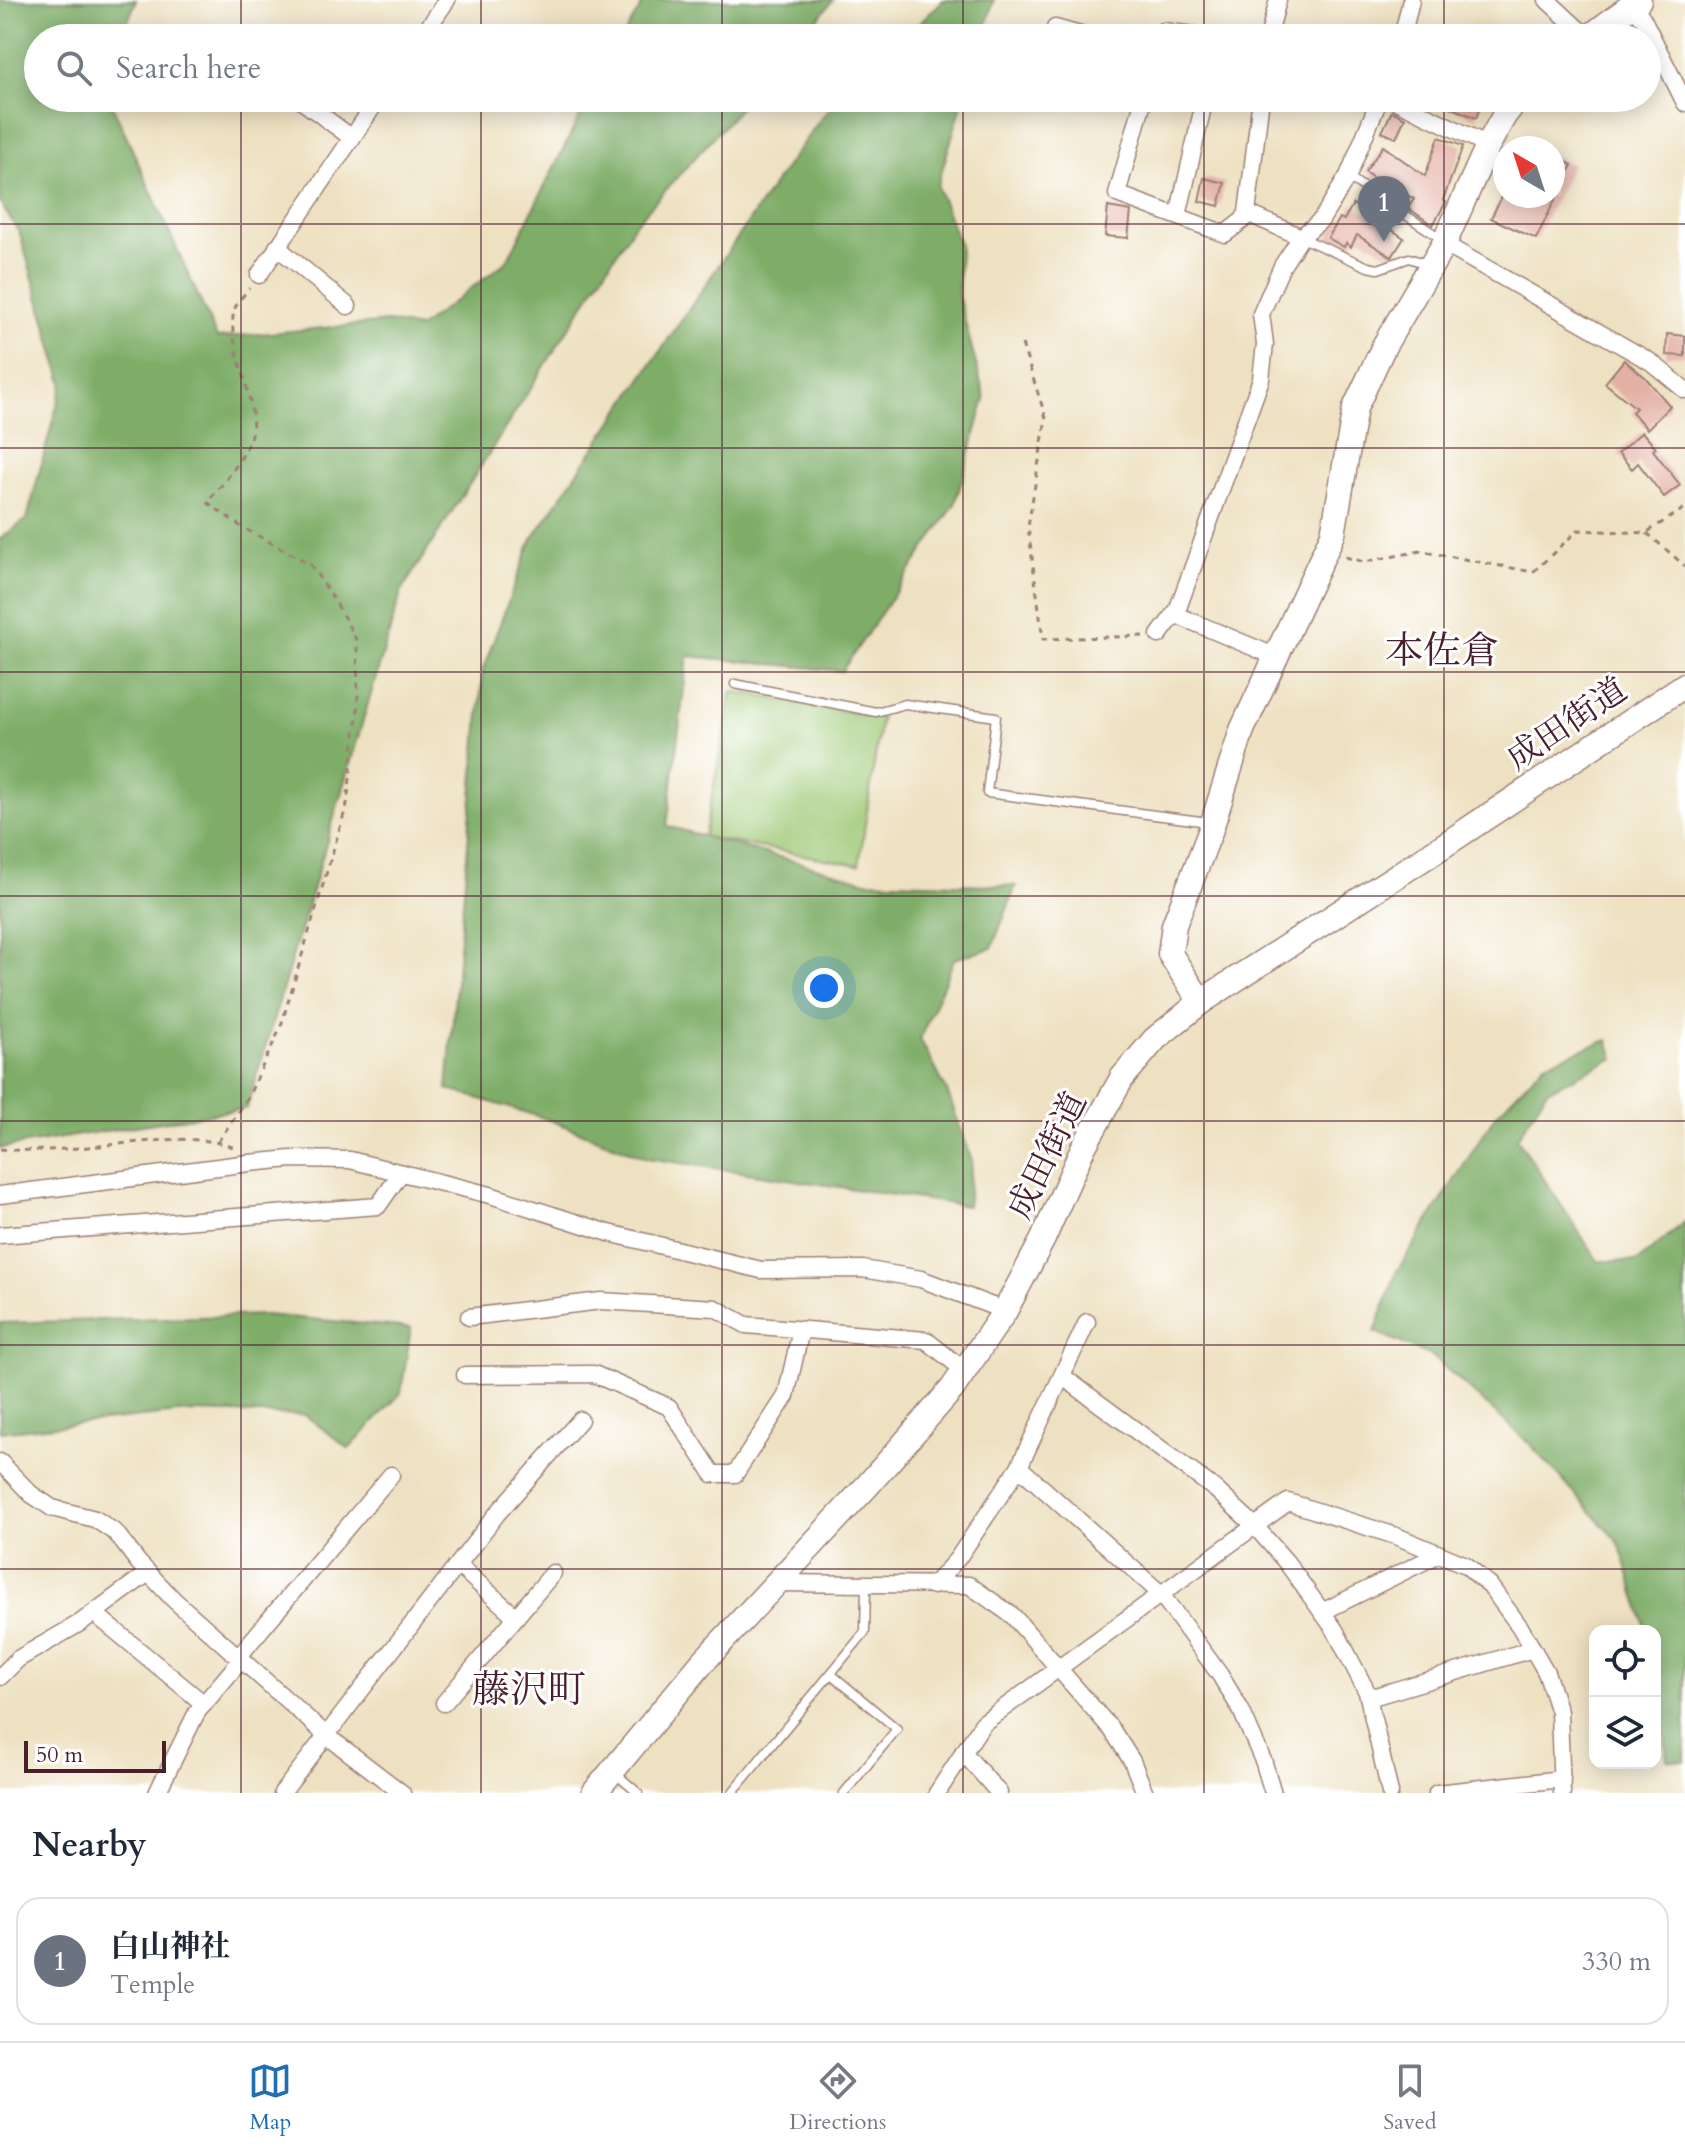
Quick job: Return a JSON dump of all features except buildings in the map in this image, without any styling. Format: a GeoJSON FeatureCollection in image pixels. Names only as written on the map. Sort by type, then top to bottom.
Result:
{"type":"FeatureCollection","features":[{"type":"Feature","properties":{"kind":"street"},"geometry":{"type":"LineString","coordinates":[[431,24],[447,0]]}},
{"type":"Feature","properties":{"kind":"street"},"geometry":{"type":"LineString","coordinates":[[1272,24],[1278,0]]}},
{"type":"Feature","properties":{"kind":"street"},"geometry":{"type":"LineString","coordinates":[[1405,24],[1411,0]]}},
{"type":"Feature","properties":{"kind":"street"},"geometry":{"type":"LineString","coordinates":[[1547,0],[1573,24]]}},
{"type":"Feature","properties":{"kind":"street"},"geometry":{"type":"LineString","coordinates":[[1607,24],[1636,2],[1646,24]]}},
{"type":"Feature","properties":{"kind":"street"},"geometry":{"type":"LineString","coordinates":[[1661,55],[1685,103]]}},
{"type":"Feature","properties":{"kind":"street"},"geometry":{"type":"LineString","coordinates":[[317,112],[352,138]]}},
{"type":"Feature","properties":{"kind":"street"},"geometry":{"type":"LineString","coordinates":[[259,275],[370,112]]}},
{"type":"Feature","properties":{"kind":"street"},"geometry":{"type":"LineString","coordinates":[[1140,112],[1117,194],[1225,234],[1247,213],[1259,112]]}},
{"type":"Feature","properties":{"kind":"street"},"geometry":{"type":"LineString","coordinates":[[1178,216],[1202,112]]}},
{"type":"Feature","properties":{"kind":"street"},"geometry":{"type":"LineString","coordinates":[[1159,635],[1174,614],[1261,379],[1265,344],[1261,314],[1282,266],[1301,237],[1321,220],[1348,176],[1374,112]]}},
{"type":"Feature","properties":{"kind":"street"},"geometry":{"type":"LineString","coordinates":[[1419,112],[1488,145]]}},
{"type":"Feature","properties":{"kind":"street"},"geometry":{"type":"LineString","coordinates":[[1201,1002],[1170,954],[1174,925],[1213,823],[1242,730],[1333,534],[1355,408],[1384,346],[1438,254],[1506,112]]}},
{"type":"Feature","properties":{"kind":"street"},"geometry":{"type":"LineString","coordinates":[[1247,213],[1301,237]]}},
{"type":"Feature","properties":{"kind":"street"},"geometry":{"type":"LineString","coordinates":[[277,247],[348,306]]}},
{"type":"Feature","properties":{"kind":"street"},"geometry":{"type":"LineString","coordinates":[[1438,254],[1651,362],[1685,390]]}},
{"type":"Feature","properties":{"kind":"street"},"geometry":{"type":"LineString","coordinates":[[1174,614],[1274,656]]}},
{"type":"Feature","properties":{"kind":"street","name":"成田街道"},"geometry":{"type":"LineString","coordinates":[[594,1793],[702,1663],[867,1486],[952,1389],[1005,1311],[1043,1239],[1083,1148],[1122,1078],[1155,1039],[1201,1002],[1685,685]]}},
{"type":"Feature","properties":{"kind":"street"},"geometry":{"type":"LineString","coordinates":[[0,1195],[291,1159],[350,1160],[490,1195],[609,1233],[761,1270],[863,1269],[921,1279],[1005,1311]]}},
{"type":"Feature","properties":{"kind":"street"},"geometry":{"type":"LineString","coordinates":[[0,1235],[378,1206],[401,1173]]}},
{"type":"Feature","properties":{"kind":"street"},"geometry":{"type":"LineString","coordinates":[[469,1317],[601,1301],[715,1308],[746,1325],[926,1340],[965,1371]]}},
{"type":"Feature","properties":{"kind":"street"},"geometry":{"type":"LineString","coordinates":[[933,1586],[958,1558],[1019,1467],[1087,1322]]}},
{"type":"Feature","properties":{"kind":"street"},"geometry":{"type":"LineString","coordinates":[[465,1375],[594,1374],[669,1407],[713,1474],[735,1474],[786,1396],[801,1330]]}},
{"type":"Feature","properties":{"kind":"street"},"geometry":{"type":"LineString","coordinates":[[1062,1376],[1215,1489],[1255,1526],[1287,1563],[1335,1630],[1369,1698],[1390,1793]]}},
{"type":"Feature","properties":{"kind":"street"},"geometry":{"type":"LineString","coordinates":[[282,1793],[496,1515],[580,1420]]}},
{"type":"Feature","properties":{"kind":"street"},"geometry":{"type":"LineString","coordinates":[[0,1462],[31,1494],[52,1508],[95,1519],[116,1533],[174,1600],[326,1735],[402,1793]]}},
{"type":"Feature","properties":{"kind":"street"},"geometry":{"type":"LineString","coordinates":[[1019,1467],[1161,1594],[1220,1675],[1241,1710],[1273,1793]]}},
{"type":"Feature","properties":{"kind":"street"},"geometry":{"type":"LineString","coordinates":[[157,1793],[197,1712],[391,1475]]}},
{"type":"Feature","properties":{"kind":"street"},"geometry":{"type":"LineString","coordinates":[[937,1793],[983,1723],[1288,1502],[1396,1536],[1466,1565],[1490,1586],[1520,1627],[1546,1672],[1559,1712],[1562,1786],[1437,1793]]}},
{"type":"Feature","properties":{"kind":"street"},"geometry":{"type":"LineString","coordinates":[[1322,1612],[1439,1554]]}},
{"type":"Feature","properties":{"kind":"street"},"geometry":{"type":"LineString","coordinates":[[458,1565],[516,1617]]}},
{"type":"Feature","properties":{"kind":"street"},"geometry":{"type":"LineString","coordinates":[[0,1677],[18,1659],[94,1613],[148,1573]]}},
{"type":"Feature","properties":{"kind":"street"},"geometry":{"type":"LineString","coordinates":[[444,1703],[553,1573]]}},
{"type":"Feature","properties":{"kind":"street"},"geometry":{"type":"LineString","coordinates":[[775,1583],[969,1585],[1013,1616],[1112,1730],[1132,1761],[1145,1793]]}},
{"type":"Feature","properties":{"kind":"street"},"geometry":{"type":"LineString","coordinates":[[94,1613],[204,1704]]}},
{"type":"Feature","properties":{"kind":"street"},"geometry":{"type":"LineString","coordinates":[[1369,1698],[1533,1649]]}},
{"type":"Feature","properties":{"kind":"street"},"geometry":{"type":"LineString","coordinates":[[963,1752],[999,1793]]}},
{"type":"Feature","properties":{"kind":"lane"},"geometry":{"type":"LineString","coordinates":[[1301,237],[1378,269],[1409,258],[1438,254],[1436,235],[1348,176]]}},
{"type":"Feature","properties":{"kind":"lane"},"geometry":{"type":"LineString","coordinates":[[735,684],[876,712],[905,704],[996,717],[987,793],[1213,823]]}},
{"type":"Feature","properties":{"kind":"lane"},"geometry":{"type":"LineString","coordinates":[[732,1793],[865,1632],[866,1586]]}},
{"type":"Feature","properties":{"kind":"lane"},"geometry":{"type":"LineString","coordinates":[[831,1674],[897,1729],[844,1793]]}},
{"type":"Feature","properties":{"kind":"lane"},"geometry":{"type":"LineString","coordinates":[[612,1770],[638,1793]]}},
{"type":"Feature","properties":{"kind":"path"},"geometry":{"type":"LineString","coordinates":[[0,1149],[91,1146],[181,1138],[218,1142],[248,1097],[280,1029],[308,938],[347,804],[358,708],[357,641],[310,564],[240,526],[207,502],[229,477],[252,434],[249,397],[235,341],[235,309],[259,275]]}},
{"type":"Feature","properties":{"kind":"path"},"geometry":{"type":"LineString","coordinates":[[1022,344],[1046,418],[1028,527],[1043,639],[1159,635]]}},
{"type":"Feature","properties":{"kind":"path"},"geometry":{"type":"LineString","coordinates":[[1325,551],[1364,562],[1421,551],[1533,572],[1578,530],[1647,533],[1685,508]]}},
{"type":"Feature","properties":{"kind":"path"},"geometry":{"type":"LineString","coordinates":[[1647,533],[1685,566]]}},
{"type":"Feature","properties":{"kind":"green space"},"geometry":{"type":"Polygon","coordinates":[[[0,0],[136,0],[127,24],[24,24],[24,112],[115,112],[217,338],[388,322],[419,328],[507,261],[582,112],[736,112],[635,224],[402,590],[247,1108],[0,1148],[0,539],[27,519],[63,383],[20,234],[0,203],[0,0]]]}},
{"type":"Feature","properties":{"kind":"green space"},"geometry":{"type":"Polygon","coordinates":[[[645,0],[833,0],[814,24],[630,24],[645,0]]]}},
{"type":"Feature","properties":{"kind":"green space"},"geometry":{"type":"Polygon","coordinates":[[[943,0],[994,0],[986,24],[918,24],[943,0]]]}},
{"type":"Feature","properties":{"kind":"green space"},"geometry":{"type":"Polygon","coordinates":[[[827,112],[960,112],[937,186],[960,246],[958,295],[985,399],[955,504],[842,671],[688,656],[667,826],[866,881],[1016,886],[992,948],[954,959],[920,1039],[947,1091],[972,1160],[967,1206],[647,1158],[547,1119],[447,1089],[483,669],[531,541],[827,112]]]}},
{"type":"Feature","properties":{"kind":"green space"},"geometry":{"type":"Polygon","coordinates":[[[732,691],[881,718],[859,865],[704,837],[732,691]]]}},
{"type":"Feature","properties":{"kind":"green space"},"geometry":{"type":"Polygon","coordinates":[[[1608,1040],[1614,1058],[1548,1090],[1517,1138],[1598,1261],[1638,1261],[1685,1222],[1685,1761],[1667,1760],[1661,1697],[1661,1625],[1645,1625],[1619,1543],[1529,1443],[1432,1356],[1375,1332],[1396,1273],[1494,1117],[1545,1063],[1608,1040]]]}},
{"type":"Feature","properties":{"kind":"green space"},"geometry":{"type":"Polygon","coordinates":[[[265,1315],[411,1328],[401,1393],[349,1449],[305,1415],[188,1412],[0,1432],[0,1323],[265,1315]]]}},
{"type":"Feature","properties":{"kind":"place","name":"白山神社"},"geometry":{"type":"Point","coordinates":[1384,242]}},
{"type":"Feature","properties":{"kind":"district","name":"本佐倉"},"geometry":{"type":"Point","coordinates":[1442,650]}},
{"type":"Feature","properties":{"kind":"district","name":"藤沢町"},"geometry":{"type":"Point","coordinates":[529,1689]}}]}
